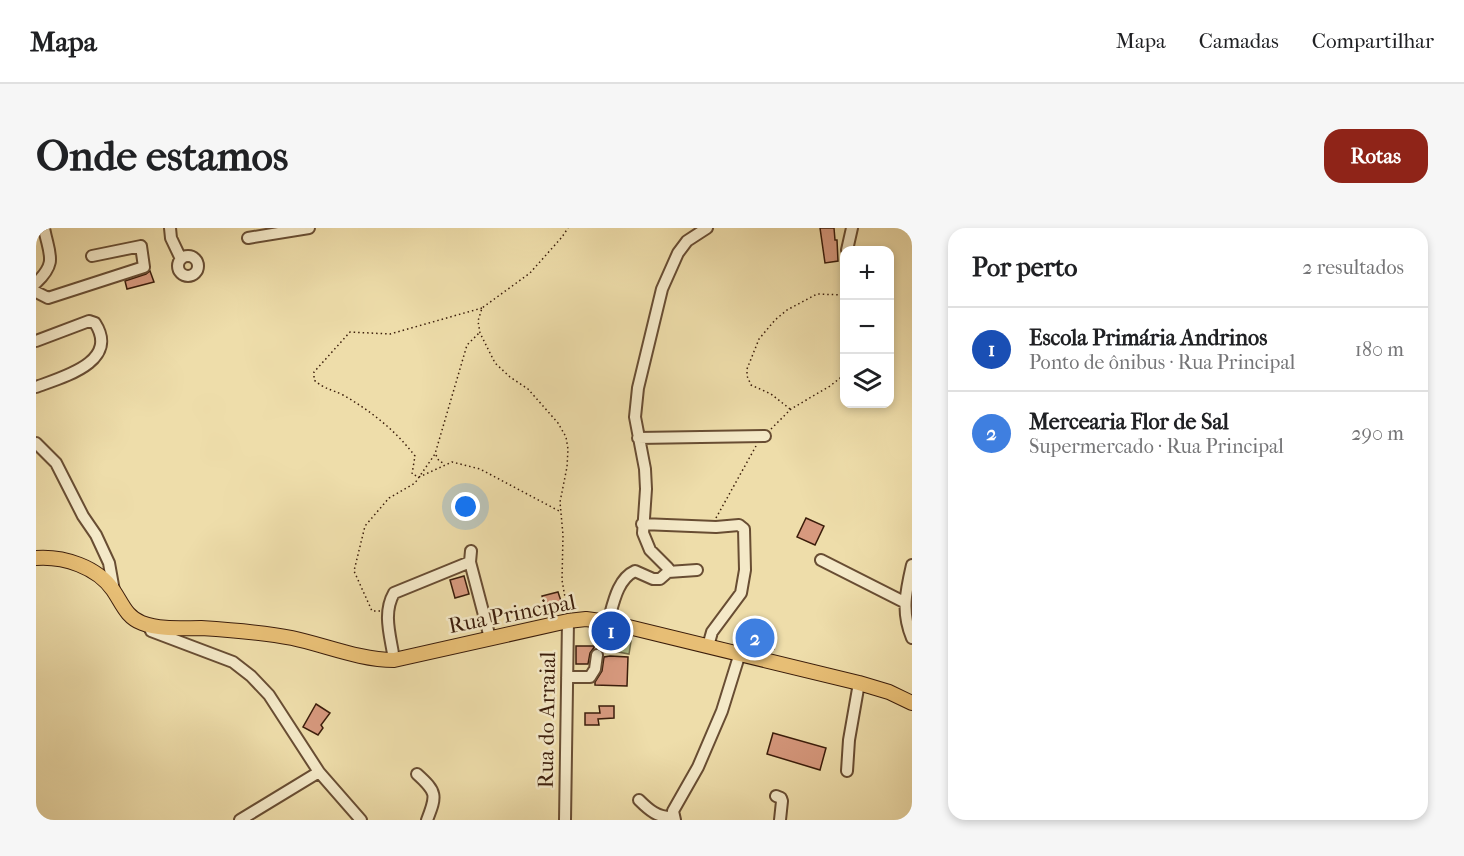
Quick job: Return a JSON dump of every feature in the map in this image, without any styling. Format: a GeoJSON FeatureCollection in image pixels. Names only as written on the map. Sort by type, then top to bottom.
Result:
{"type":"FeatureCollection","features":[{"type":"Feature","properties":{"kind":"main road"},"geometry":{"type":"LineString","coordinates":[[36,558],[60,560],[91,570],[104,579],[130,616],[149,625]]}},
{"type":"Feature","properties":{"kind":"main road","name":"Rua Principal"},"geometry":{"type":"LineString","coordinates":[[149,625],[256,633],[291,638],[377,659],[394,660],[568,621],[586,619],[608,622],[859,683],[889,692],[912,703]]}},
{"type":"Feature","properties":{"kind":"street"},"geometry":{"type":"LineString","coordinates":[[170,228],[171,238],[181,259]]}},
{"type":"Feature","properties":{"kind":"street"},"geometry":{"type":"LineString","coordinates":[[248,238],[309,228]]}},
{"type":"Feature","properties":{"kind":"street"},"geometry":{"type":"LineString","coordinates":[[668,572],[668,568],[650,550],[643,533],[646,489],[645,469],[635,417],[638,388],[662,289],[678,253],[687,241],[707,228]]}},
{"type":"Feature","properties":{"kind":"street"},"geometry":{"type":"LineString","coordinates":[[849,246],[852,228]]}},
{"type":"Feature","properties":{"kind":"street"},"geometry":{"type":"LineString","coordinates":[[36,284],[47,273],[51,260],[42,234]]}},
{"type":"Feature","properties":{"kind":"street"},"geometry":{"type":"LineString","coordinates":[[36,292],[48,298],[144,267],[141,246],[92,256]]}},
{"type":"Feature","properties":{"kind":"street"},"geometry":{"type":"LineString","coordinates":[[36,341],[89,321],[95,323],[102,334],[102,343],[98,353],[88,365],[36,387]]}},
{"type":"Feature","properties":{"kind":"street"},"geometry":{"type":"LineString","coordinates":[[638,438],[765,435]]}},
{"type":"Feature","properties":{"kind":"street"},"geometry":{"type":"LineString","coordinates":[[36,443],[56,463],[83,516],[96,535],[109,563],[114,591]]}},
{"type":"Feature","properties":{"kind":"street"},"geometry":{"type":"LineString","coordinates":[[642,524],[716,527],[739,525],[744,529],[745,570],[741,594],[712,632],[708,646]]}},
{"type":"Feature","properties":{"kind":"street"},"geometry":{"type":"LineString","coordinates":[[394,660],[387,611],[394,593],[471,557],[490,638]]}},
{"type":"Feature","properties":{"kind":"street"},"geometry":{"type":"LineString","coordinates":[[821,560],[907,599]]}},
{"type":"Feature","properties":{"kind":"street"},"geometry":{"type":"LineString","coordinates":[[912,565],[907,599],[912,638]]}},
{"type":"Feature","properties":{"kind":"street"},"geometry":{"type":"LineString","coordinates":[[608,622],[622,582],[629,574],[635,571],[654,579],[660,579],[668,572],[697,570]]}},
{"type":"Feature","properties":{"kind":"street","name":"Rua do Arraial"},"geometry":{"type":"LineString","coordinates":[[565,820],[568,621]]}},
{"type":"Feature","properties":{"kind":"street"},"geometry":{"type":"LineString","coordinates":[[149,625],[150,631],[233,662],[251,676],[269,695],[319,772],[361,820]]}},
{"type":"Feature","properties":{"kind":"street"},"geometry":{"type":"LineString","coordinates":[[639,800],[658,815],[674,818],[673,811],[698,767],[722,711],[740,653]]}},
{"type":"Feature","properties":{"kind":"street"},"geometry":{"type":"LineString","coordinates":[[567,677],[590,677],[595,669],[597,655]]}},
{"type":"Feature","properties":{"kind":"street"},"geometry":{"type":"LineString","coordinates":[[847,771],[849,740],[859,683]]}},
{"type":"Feature","properties":{"kind":"street"},"geometry":{"type":"LineString","coordinates":[[240,820],[319,772]]}},
{"type":"Feature","properties":{"kind":"street"},"geometry":{"type":"LineString","coordinates":[[417,774],[435,793],[427,820]]}},
{"type":"Feature","properties":{"kind":"street"},"geometry":{"type":"LineString","coordinates":[[776,796],[782,801],[780,820]]}},
{"type":"Feature","properties":{"kind":"path"},"geometry":{"type":"LineString","coordinates":[[561,512],[480,468],[452,462],[419,477],[412,474],[415,456],[402,438],[372,413],[340,394],[326,390],[314,380],[314,372],[350,332],[390,334],[482,308],[530,273],[568,228]]}},
{"type":"Feature","properties":{"kind":"path"},"geometry":{"type":"LineString","coordinates":[[791,410],[771,394],[751,385],[747,369],[759,339],[774,320],[787,310],[817,294],[840,295]]}},
{"type":"Feature","properties":{"kind":"path"},"geometry":{"type":"LineString","coordinates":[[482,308],[478,321],[480,333],[495,363],[528,389],[558,423],[566,437],[568,449],[560,502],[563,536],[562,580],[568,621]]}},
{"type":"Feature","properties":{"kind":"path"},"geometry":{"type":"LineString","coordinates":[[387,611],[372,611],[354,571],[365,526],[389,498],[415,483],[435,454],[467,345],[480,333]]}},
{"type":"Feature","properties":{"kind":"path"},"geometry":{"type":"LineString","coordinates":[[435,454],[445,465]]}},
{"type":"Feature","properties":{"kind":"green space"},"geometry":{"type":"Polygon","coordinates":[[[600,630],[632,635],[629,654],[597,648],[600,630]]]}},
{"type":"Feature","properties":{"kind":"building"},"geometry":{"type":"Polygon","coordinates":[[[820,228],[834,228],[838,261],[825,263],[820,228]]]}},
{"type":"Feature","properties":{"kind":"building"},"geometry":{"type":"Polygon","coordinates":[[[150,271],[154,282],[127,289],[125,281],[150,271]]]}},
{"type":"Feature","properties":{"kind":"building"},"geometry":{"type":"Polygon","coordinates":[[[806,518],[824,526],[815,545],[797,537],[806,518]]]}},
{"type":"Feature","properties":{"kind":"building"},"geometry":{"type":"Polygon","coordinates":[[[464,576],[469,594],[455,598],[450,580],[464,576]]]}},
{"type":"Feature","properties":{"kind":"building"},"geometry":{"type":"Polygon","coordinates":[[[558,592],[562,604],[546,609],[542,596],[558,592]]]}},
{"type":"Feature","properties":{"kind":"building"},"geometry":{"type":"Polygon","coordinates":[[[749,631],[776,638],[774,649],[747,643],[749,631]]]}},
{"type":"Feature","properties":{"kind":"building"},"geometry":{"type":"Polygon","coordinates":[[[576,646],[595,646],[590,653],[588,664],[576,664],[576,646]]]}},
{"type":"Feature","properties":{"kind":"building"},"geometry":{"type":"Polygon","coordinates":[[[604,657],[628,657],[627,686],[595,685],[602,671],[604,657]]]}},
{"type":"Feature","properties":{"kind":"building"},"geometry":{"type":"Polygon","coordinates":[[[316,704],[330,713],[321,725],[323,728],[318,735],[303,727],[316,704]]]}},
{"type":"Feature","properties":{"kind":"building"},"geometry":{"type":"Polygon","coordinates":[[[599,706],[614,706],[614,718],[598,719],[599,725],[585,725],[585,713],[600,713],[599,706]]]}},
{"type":"Feature","properties":{"kind":"building"},"geometry":{"type":"Polygon","coordinates":[[[773,733],[826,748],[820,770],[767,754],[773,733]]]}},
{"type":"Feature","properties":{"kind":"place","name":"Escola Primária Andrinos"},"geometry":{"type":"Point","coordinates":[611,631]}},
{"type":"Feature","properties":{"kind":"place","name":"Mercearia Flor de Sal"},"geometry":{"type":"Point","coordinates":[755,638]}}]}
